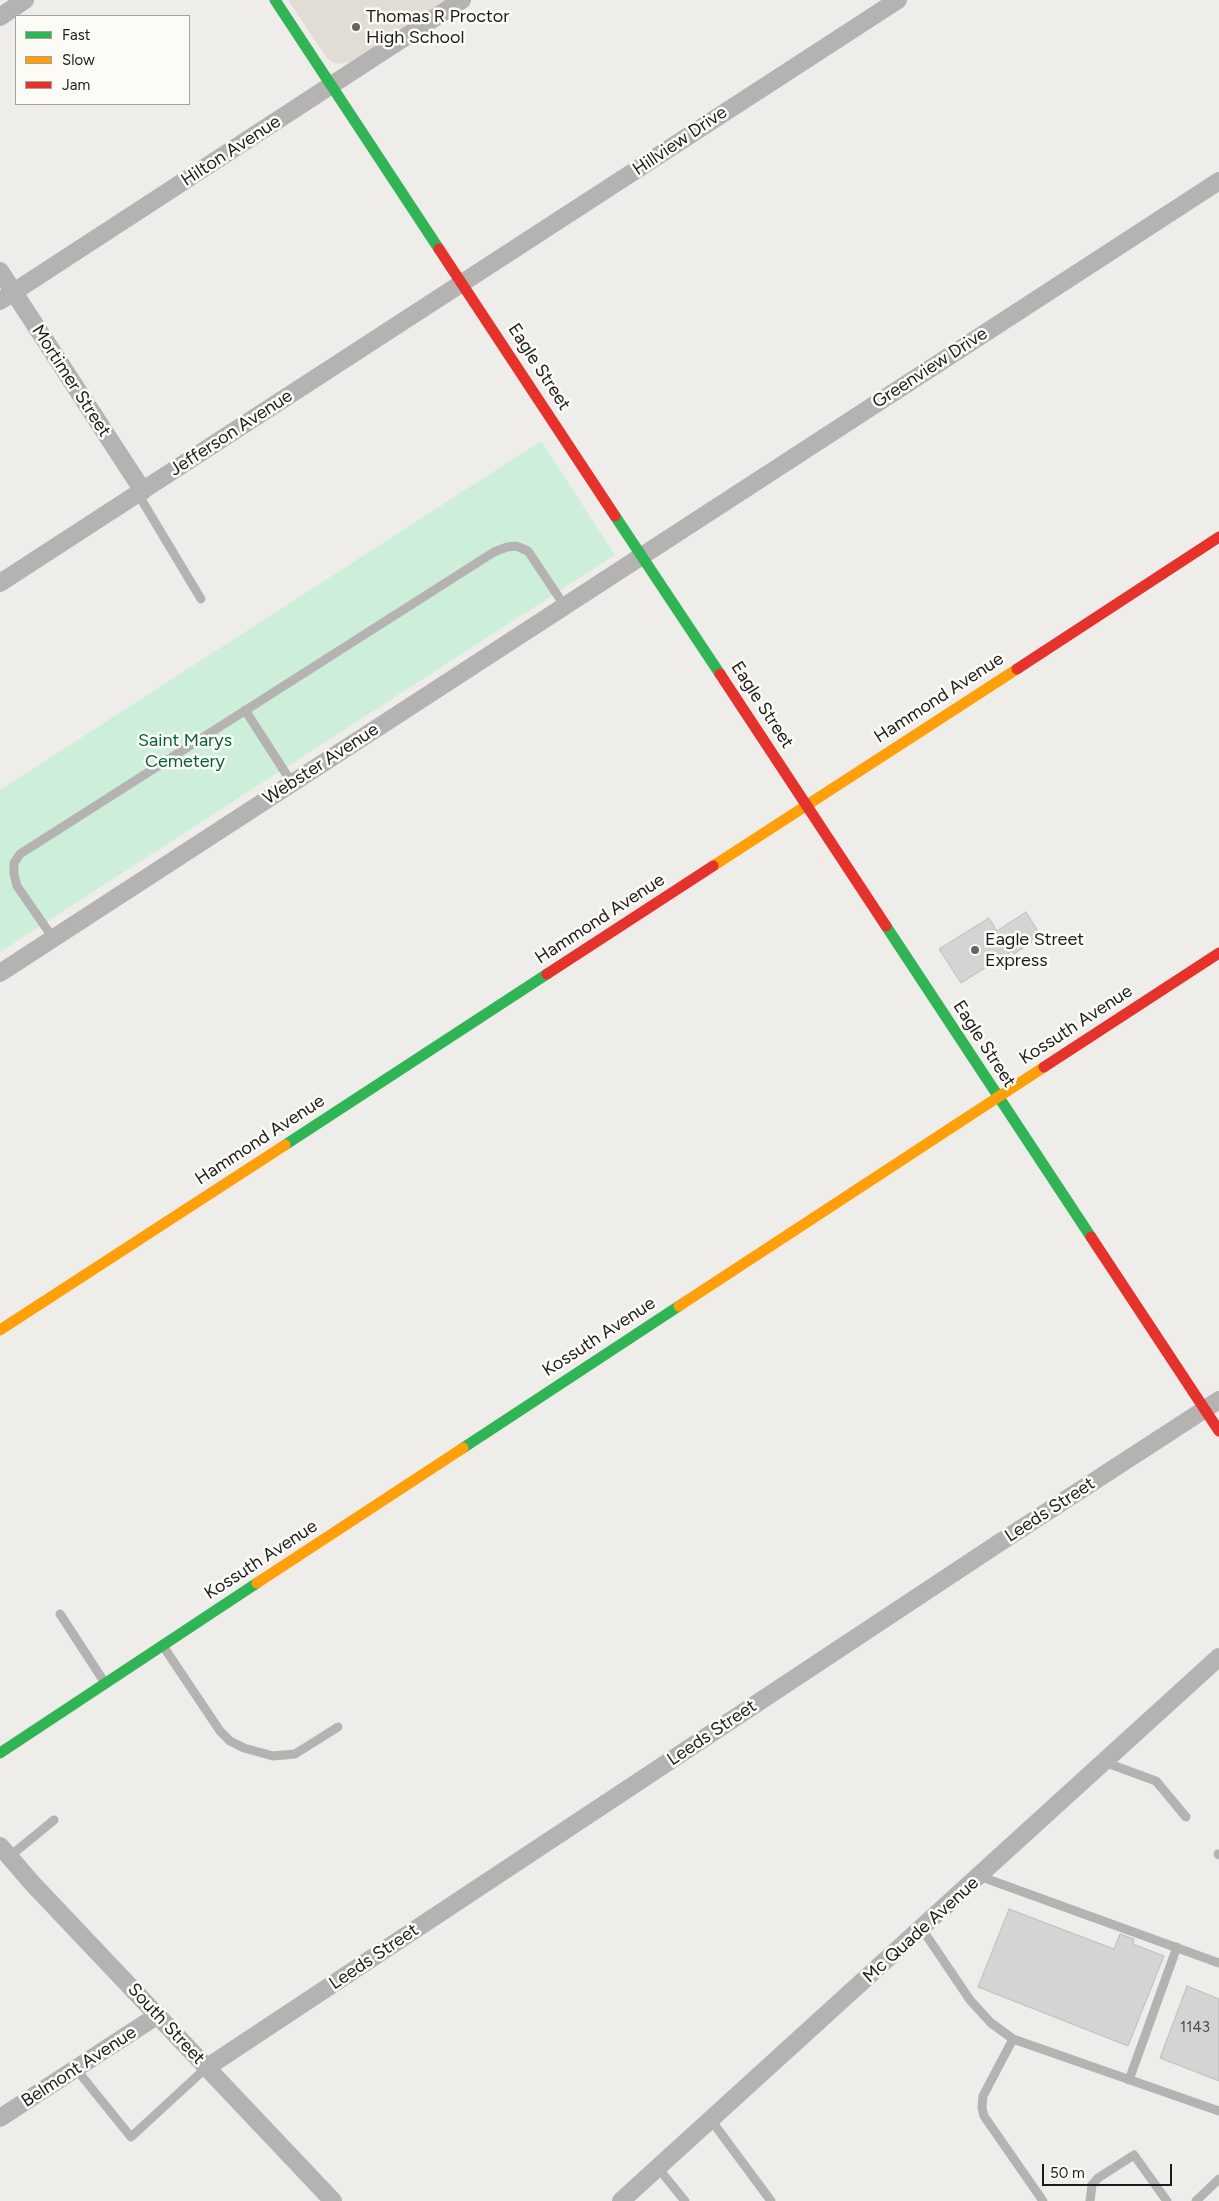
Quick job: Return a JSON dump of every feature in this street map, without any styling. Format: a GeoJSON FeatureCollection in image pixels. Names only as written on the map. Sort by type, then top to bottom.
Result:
{"type":"FeatureCollection","features":[{"type":"Feature","properties":{"kind":"street"},"geometry":{"type":"LineString","coordinates":[[0,17],[25,0]]}},
{"type":"Feature","properties":{"kind":"street","name":"Eagle Street"},"geometry":{"type":"LineString","coordinates":[[275,0],[998,1097],[1212,1405],[1219,1431]]}},
{"type":"Feature","properties":{"kind":"street","name":"Hilton Avenue"},"geometry":{"type":"LineString","coordinates":[[7,296],[462,0]]}},
{"type":"Feature","properties":{"kind":"street","name":"Hillview Drive"},"geometry":{"type":"LineString","coordinates":[[462,283],[898,0]]}},
{"type":"Feature","properties":{"kind":"street","name":"Greenview Drive"},"geometry":{"type":"LineString","coordinates":[[642,555],[1219,181]]}},
{"type":"Feature","properties":{"kind":"street","name":"Mortimer Street"},"geometry":{"type":"LineString","coordinates":[[0,272],[7,296],[140,492]]}},
{"type":"Feature","properties":{"kind":"street","name":"Jefferson Avenue"},"geometry":{"type":"LineString","coordinates":[[0,583],[462,283]]}},
{"type":"Feature","properties":{"kind":"street","name":"Hammond Avenue"},"geometry":{"type":"LineString","coordinates":[[0,1330],[1219,537]]}},
{"type":"Feature","properties":{"kind":"street","name":"Webster Avenue"},"geometry":{"type":"LineString","coordinates":[[0,972],[642,555]]}},
{"type":"Feature","properties":{"kind":"street","name":"Kossuth Avenue"},"geometry":{"type":"LineString","coordinates":[[0,1753],[998,1097],[1219,954]]}},
{"type":"Feature","properties":{"kind":"street","name":"Leeds Street"},"geometry":{"type":"LineString","coordinates":[[206,2068],[974,1559],[1212,1405]]}},
{"type":"Feature","properties":{"kind":"street","name":"Mc Quade Avenue"},"geometry":{"type":"LineString","coordinates":[[621,2201],[1219,1657]]}},
{"type":"Feature","properties":{"kind":"street","name":"South Street"},"geometry":{"type":"LineString","coordinates":[[5,1851],[331,2200]]}},
{"type":"Feature","properties":{"kind":"street","name":"Belmont Avenue"},"geometry":{"type":"LineString","coordinates":[[0,2118],[158,2015]]}},
{"type":"Feature","properties":{"kind":"lane","name":"Mortimer Street"},"geometry":{"type":"LineString","coordinates":[[140,492],[202,599]]}},
{"type":"Feature","properties":{"kind":"lane"},"geometry":{"type":"LineString","coordinates":[[53,938],[17,886],[14,863],[20,854],[494,552],[507,546],[516,546],[528,551],[564,605]]}},
{"type":"Feature","properties":{"kind":"lane"},"geometry":{"type":"LineString","coordinates":[[245,710],[292,782]]}},
{"type":"Feature","properties":{"kind":"lane"},"geometry":{"type":"LineString","coordinates":[[60,1614],[105,1684]]}},
{"type":"Feature","properties":{"kind":"lane"},"geometry":{"type":"LineString","coordinates":[[162,1646],[220,1731],[230,1740],[244,1748],[273,1756],[295,1754],[338,1727]]}},
{"type":"Feature","properties":{"kind":"lane"},"geometry":{"type":"LineString","coordinates":[[1104,1762],[1156,1781],[1186,1817]]}},
{"type":"Feature","properties":{"kind":"lane"},"geometry":{"type":"LineString","coordinates":[[5,1851],[54,1820]]}},
{"type":"Feature","properties":{"kind":"lane"},"geometry":{"type":"LineString","coordinates":[[979,1876],[1219,1963]]}},
{"type":"Feature","properties":{"kind":"lane"},"geometry":{"type":"LineString","coordinates":[[922,1929],[970,2000],[991,2023],[1013,2039],[1219,2111]]}},
{"type":"Feature","properties":{"kind":"lane"},"geometry":{"type":"LineString","coordinates":[[1129,2080],[1177,1947]]}},
{"type":"Feature","properties":{"kind":"lane"},"geometry":{"type":"LineString","coordinates":[[1013,2039],[983,2096],[982,2108],[984,2116],[1043,2201]]}},
{"type":"Feature","properties":{"kind":"lane"},"geometry":{"type":"LineString","coordinates":[[76,2068],[132,2137],[206,2068]]}},
{"type":"Feature","properties":{"kind":"lane"},"geometry":{"type":"LineString","coordinates":[[711,2120],[771,2201]]}},
{"type":"Feature","properties":{"kind":"lane"},"geometry":{"type":"LineString","coordinates":[[1090,2201],[1092,2186],[1098,2178],[1134,2155],[1167,2201]]}},
{"type":"Feature","properties":{"kind":"lane"},"geometry":{"type":"LineString","coordinates":[[658,2168],[685,2201]]}},
{"type":"Feature","properties":{"kind":"lane"},"geometry":{"type":"LineString","coordinates":[[1196,2201],[1219,2179]]}},
{"type":"Feature","properties":{"kind":"shaded area","name":"Thomas R Proctor High School"},"geometry":{"type":"Polygon","coordinates":[[[288,0],[446,0],[350,62],[339,64],[327,58],[288,0]]]}},
{"type":"Feature","properties":{"kind":"green space","name":"Saint Marys Cemetery"},"geometry":{"type":"Polygon","coordinates":[[[541,441],[615,555],[0,952],[0,790],[541,441]]]}},
{"type":"Feature","properties":{"kind":"building","name":"Eagle Street Express"},"geometry":{"type":"Polygon","coordinates":[[[1026,912],[1041,936],[1014,954],[1012,951],[961,983],[939,949],[989,918],[997,931],[1026,912]]]}},
{"type":"Feature","properties":{"kind":"building"},"geometry":{"type":"Polygon","coordinates":[[[1009,1909],[1114,1949],[1120,1934],[1134,1939],[1133,1944],[1164,1956],[1128,2046],[978,1987],[1009,1909]]]}},
{"type":"Feature","properties":{"kind":"building"},"geometry":{"type":"Polygon","coordinates":[[[1187,1986],[1219,1999],[1219,2081],[1160,2058],[1187,1986]]]}},
{"type":"Feature","properties":{"kind":"traffic: fast"},"geometry":{"type":"LineString","coordinates":[[275,0],[439,249]]}},
{"type":"Feature","properties":{"kind":"traffic: fast"},"geometry":{"type":"LineString","coordinates":[[615,516],[720,674]]}},
{"type":"Feature","properties":{"kind":"traffic: fast"},"geometry":{"type":"LineString","coordinates":[[886,926],[1091,1237]]}},
{"type":"Feature","properties":{"kind":"traffic: fast"},"geometry":{"type":"LineString","coordinates":[[285,1145],[547,974]]}},
{"type":"Feature","properties":{"kind":"traffic: fast"},"geometry":{"type":"LineString","coordinates":[[463,1448],[679,1306]]}},
{"type":"Feature","properties":{"kind":"traffic: fast"},"geometry":{"type":"LineString","coordinates":[[0,1753],[257,1583]]}},
{"type":"Feature","properties":{"kind":"traffic: slow"},"geometry":{"type":"LineString","coordinates":[[713,866],[1017,669]]}},
{"type":"Feature","properties":{"kind":"traffic: slow"},"geometry":{"type":"LineString","coordinates":[[679,1306],[1044,1067]]}},
{"type":"Feature","properties":{"kind":"traffic: slow"},"geometry":{"type":"LineString","coordinates":[[0,1330],[285,1145]]}},
{"type":"Feature","properties":{"kind":"traffic: slow"},"geometry":{"type":"LineString","coordinates":[[257,1583],[463,1448]]}},
{"type":"Feature","properties":{"kind":"traffic: jam"},"geometry":{"type":"LineString","coordinates":[[439,249],[615,516]]}},
{"type":"Feature","properties":{"kind":"traffic: jam"},"geometry":{"type":"LineString","coordinates":[[1017,669],[1219,537]]}},
{"type":"Feature","properties":{"kind":"traffic: jam"},"geometry":{"type":"LineString","coordinates":[[720,674],[886,926]]}},
{"type":"Feature","properties":{"kind":"traffic: jam"},"geometry":{"type":"LineString","coordinates":[[547,974],[713,866]]}},
{"type":"Feature","properties":{"kind":"traffic: jam"},"geometry":{"type":"LineString","coordinates":[[1044,1067],[1219,953]]}},
{"type":"Feature","properties":{"kind":"traffic: jam"},"geometry":{"type":"LineString","coordinates":[[1091,1237],[1219,1431]]}},
{"type":"Feature","properties":{"kind":"place","name":"Thomas R Proctor High School"},"geometry":{"type":"Point","coordinates":[356,27]}},
{"type":"Feature","properties":{"kind":"place","name":"Eagle Street Express"},"geometry":{"type":"Point","coordinates":[975,950]}}]}
